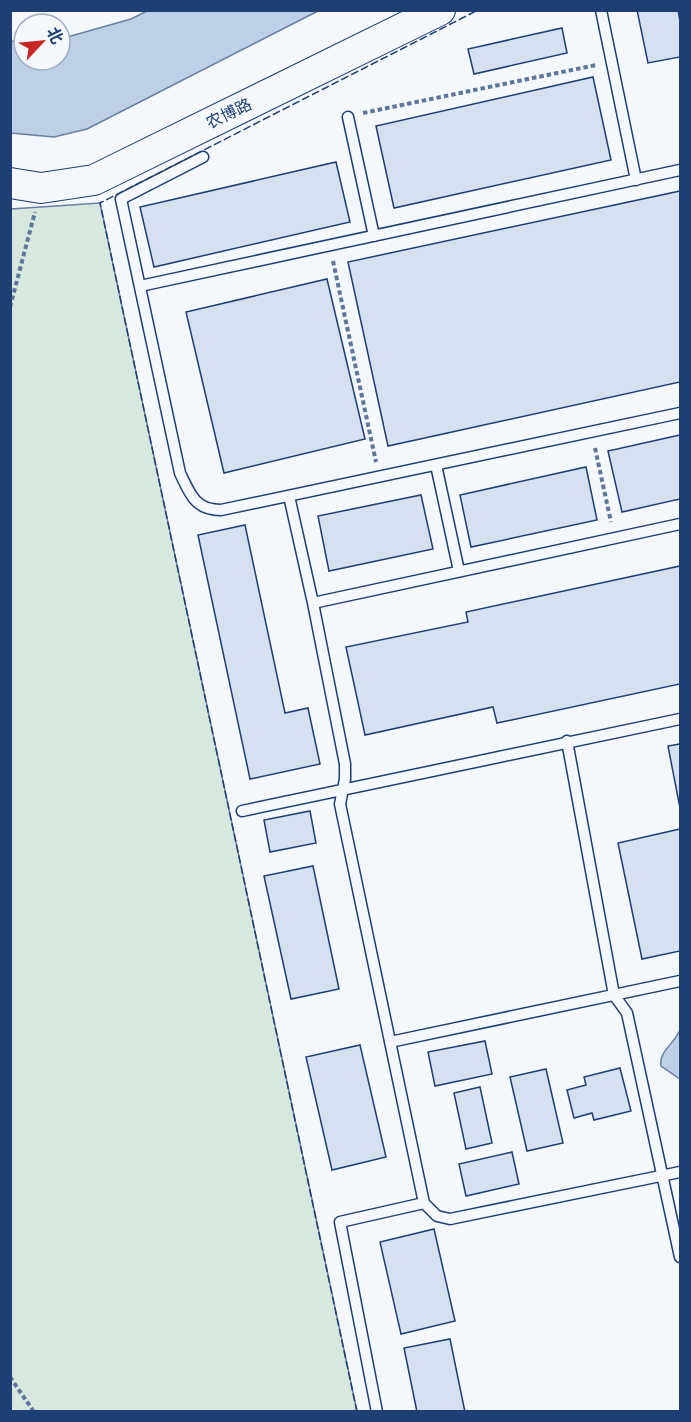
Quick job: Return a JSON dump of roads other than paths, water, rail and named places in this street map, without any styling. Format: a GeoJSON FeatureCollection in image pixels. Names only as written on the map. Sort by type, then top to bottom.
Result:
{"type":"FeatureCollection","features":[{"type":"Feature","properties":{"kind":"street","name":"农博路"},"geometry":{"type":"LineString","coordinates":[[10,183],[41,188],[94,180],[440,10]]}},
{"type":"Feature","properties":{"kind":"lane"},"geometry":{"type":"LineString","coordinates":[[601,10],[636,180]]}},
{"type":"Feature","properties":{"kind":"lane"},"geometry":{"type":"LineString","coordinates":[[348,117],[374,236]]}},
{"type":"Feature","properties":{"kind":"lane"},"geometry":{"type":"LineString","coordinates":[[203,157],[121,199],[180,473],[191,496],[200,506],[209,510],[221,510],[681,413]]}},
{"type":"Feature","properties":{"kind":"lane"},"geometry":{"type":"LineString","coordinates":[[140,286],[681,170]]}},
{"type":"Feature","properties":{"kind":"lane"},"geometry":{"type":"LineString","coordinates":[[436,465],[459,571]]}},
{"type":"Feature","properties":{"kind":"lane"},"geometry":{"type":"LineString","coordinates":[[290,496],[314,603],[345,764],[345,779],[340,804],[424,1203],[437,1216],[450,1219],[681,1172]]}},
{"type":"Feature","properties":{"kind":"lane"},"geometry":{"type":"LineString","coordinates":[[314,603],[681,524]]}},
{"type":"Feature","properties":{"kind":"lane"},"geometry":{"type":"LineString","coordinates":[[242,811],[681,718]]}},
{"type":"Feature","properties":{"kind":"lane"},"geometry":{"type":"LineString","coordinates":[[567,741],[614,995],[627,1013],[681,1257]]}},
{"type":"Feature","properties":{"kind":"lane"},"geometry":{"type":"LineString","coordinates":[[390,1042],[681,981]]}},
{"type":"Feature","properties":{"kind":"lane"},"geometry":{"type":"LineString","coordinates":[[377,1412],[340,1222],[424,1203]]}},
{"type":"Feature","properties":{"kind":"water"},"geometry":{"type":"Polygon","coordinates":[[[147,11],[318,11],[87,129],[54,137],[11,133],[11,41],[12,72],[72,72],[72,36],[131,19],[147,11]]]}},
{"type":"Feature","properties":{"kind":"water"},"geometry":{"type":"Polygon","coordinates":[[[680,1030],[680,1079],[661,1066],[661,1061],[664,1052],[680,1030]]]}}]}
